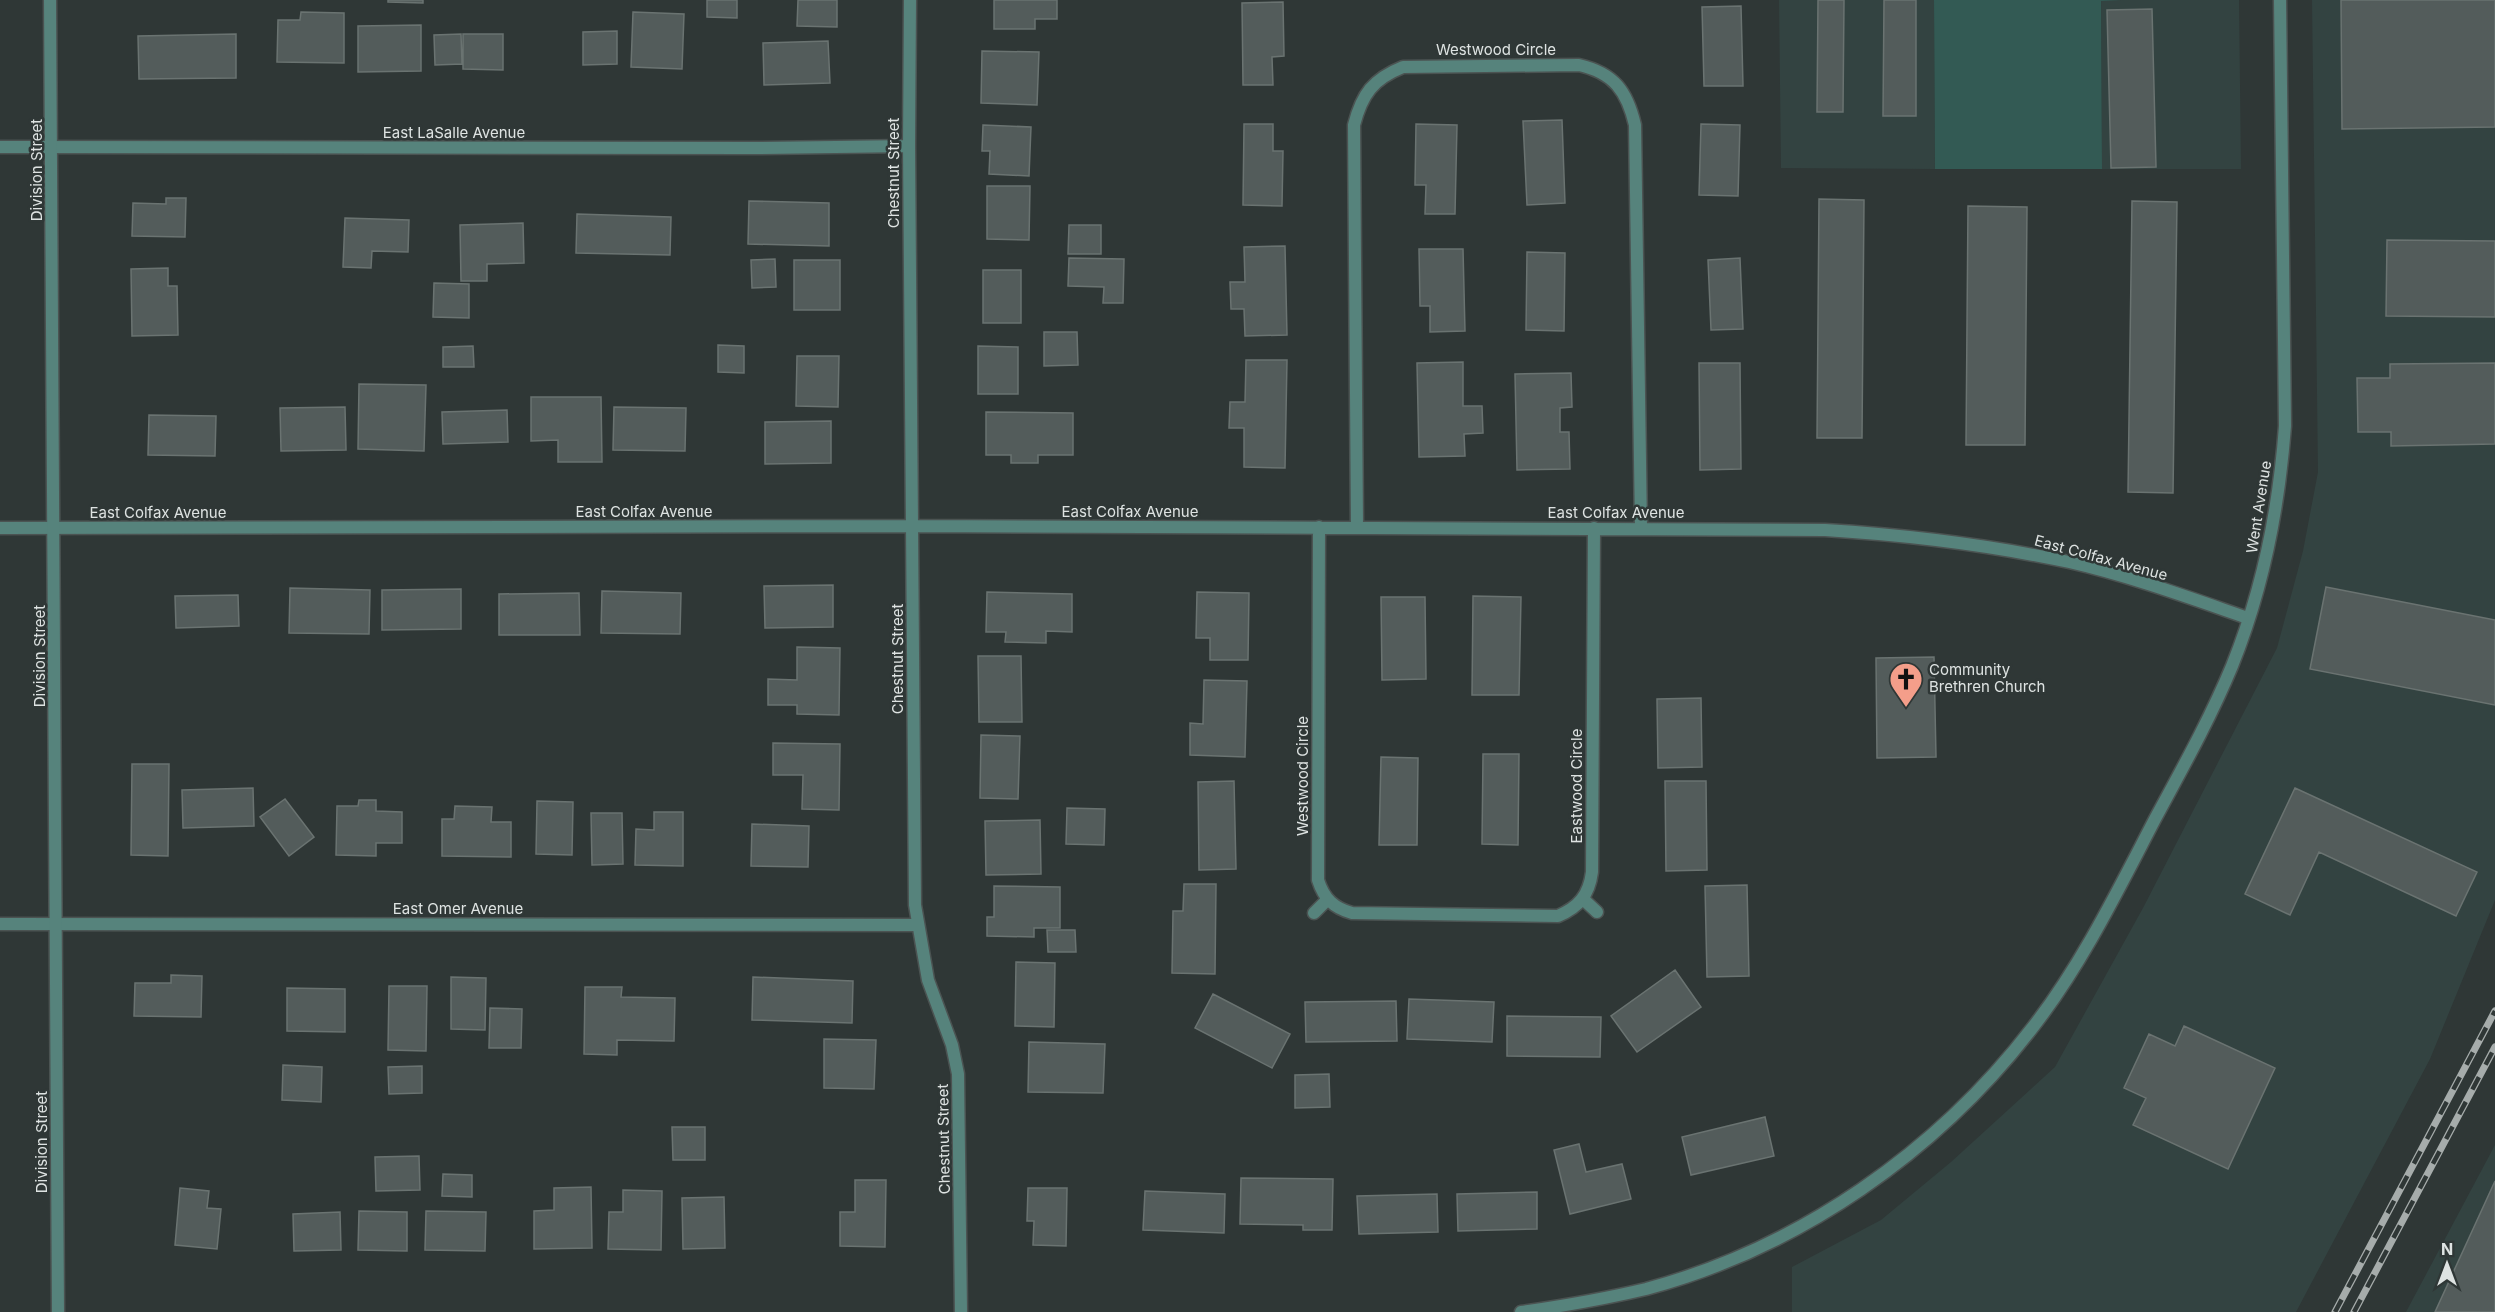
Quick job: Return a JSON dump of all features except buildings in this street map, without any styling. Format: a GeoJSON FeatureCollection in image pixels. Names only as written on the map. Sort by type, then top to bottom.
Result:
{"type":"FeatureCollection","features":[{"type":"Feature","properties":{"kind":"street","name":"Division Street"},"geometry":{"type":"LineString","coordinates":[[50,0],[58,1312]]}},
{"type":"Feature","properties":{"kind":"street","name":"Chestnut Street"},"geometry":{"type":"LineString","coordinates":[[910,0],[909,146],[917,925],[928,980],[952,1045],[958,1074],[961,1312]]}},
{"type":"Feature","properties":{"kind":"street","name":"Went Avenue"},"geometry":{"type":"LineString","coordinates":[[1521,1312],[1595,1301],[1650,1288],[1729,1260],[1805,1224],[1844,1201],[1903,1160],[1944,1125],[2001,1067],[2035,1025],[2070,973],[2128,871],[2205,725],[2232,665],[2268,553],[2281,477],[2285,426],[2280,0]]}},
{"type":"Feature","properties":{"kind":"street","name":"Westwood Circle"},"geometry":{"type":"LineString","coordinates":[[1357,527],[1354,125],[1360,102],[1374,82],[1403,67],[1579,65],[1595,69],[1615,82],[1629,102],[1635,125],[1641,528]]}},
{"type":"Feature","properties":{"kind":"street","name":"East LaSalle Avenue"},"geometry":{"type":"LineString","coordinates":[[0,147],[909,146]]}},
{"type":"Feature","properties":{"kind":"street","name":"East Colfax Avenue"},"geometry":{"type":"LineString","coordinates":[[0,528],[912,526],[1825,530],[1896,534],[2002,549],[2072,563],[2175,592],[2248,618]]}},
{"type":"Feature","properties":{"kind":"street","name":"Westwood Circle"},"geometry":{"type":"LineString","coordinates":[[1319,527],[1318,880],[1327,900]]}},
{"type":"Feature","properties":{"kind":"street","name":"Eastwood Circle"},"geometry":{"type":"LineString","coordinates":[[1583,899],[1590,886],[1592,872],[1594,528]]}},
{"type":"Feature","properties":{"kind":"street"},"geometry":{"type":"LineString","coordinates":[[1314,913],[1327,900],[1340,910],[1352,913],[1558,916],[1571,911],[1583,899],[1597,912]]}},
{"type":"Feature","properties":{"kind":"street","name":"East Omer Avenue"},"geometry":{"type":"LineString","coordinates":[[0,924],[917,925]]}},
{"type":"Feature","properties":{"kind":"shaded area"},"geometry":{"type":"Polygon","coordinates":[[[1779,0],[1934,0],[1935,169],[1781,168],[1779,0]]]}},
{"type":"Feature","properties":{"kind":"shaded area"},"geometry":{"type":"Polygon","coordinates":[[[2101,0],[2239,0],[2241,169],[2102,169],[2101,0]]]}},
{"type":"Feature","properties":{"kind":"shaded area"},"geometry":{"type":"Polygon","coordinates":[[[2312,0],[2495,0],[2495,900],[2430,1059],[2296,1312],[1792,1312],[1792,1267],[1881,1220],[1951,1162],[2055,1067],[2143,908],[2277,648],[2303,551],[2318,472],[2312,0]]]}},
{"type":"Feature","properties":{"kind":"shaded area"},"geometry":{"type":"Polygon","coordinates":[[[2495,1145],[2495,1312],[2406,1312],[2495,1145]]]}},
{"type":"Feature","properties":{"kind":"green space"},"geometry":{"type":"Polygon","coordinates":[[[1934,0],[2121,0],[2101,1],[2102,169],[1935,169],[1934,0]]]}},
{"type":"Feature","properties":{"kind":"railway"},"geometry":{"type":"LineString","coordinates":[[2335,1312],[2495,1011]]}},
{"type":"Feature","properties":{"kind":"railway"},"geometry":{"type":"LineString","coordinates":[[2354,1312],[2495,1047]]}},
{"type":"Feature","properties":{"kind":"place","name":"Community Brethren Church"},"geometry":{"type":"Point","coordinates":[1906,708]}}]}
